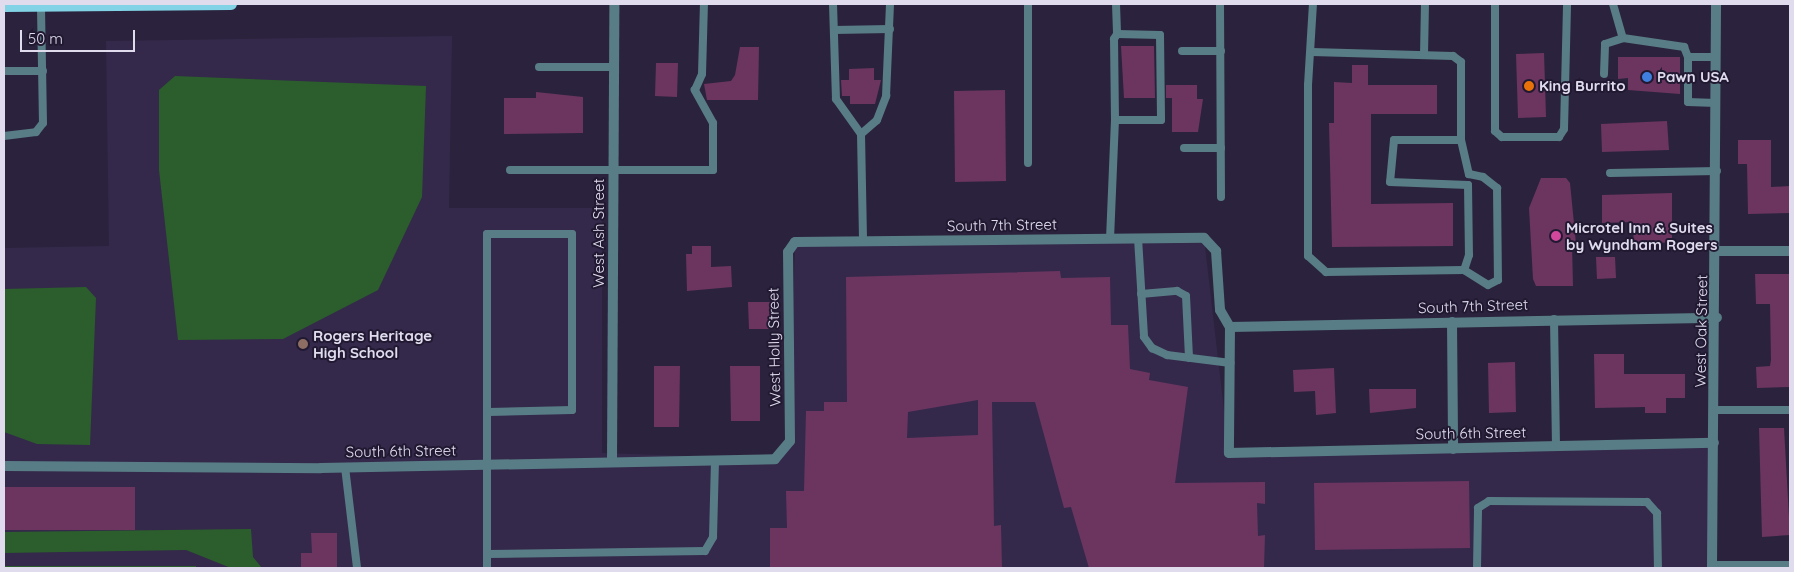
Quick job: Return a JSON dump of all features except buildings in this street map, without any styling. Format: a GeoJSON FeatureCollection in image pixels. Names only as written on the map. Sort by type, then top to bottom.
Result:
{"type":"FeatureCollection","features":[{"type":"Feature","properties":{"kind":"main road"},"geometry":{"type":"LineString","coordinates":[[4,6],[231,4]]}},
{"type":"Feature","properties":{"kind":"street","name":"West Ash Street"},"geometry":{"type":"LineString","coordinates":[[612,462],[615,168],[614,4]]}},
{"type":"Feature","properties":{"kind":"street","name":"West Oak Street"},"geometry":{"type":"LineString","coordinates":[[1712,567],[1717,318],[1716,4]]}},
{"type":"Feature","properties":{"kind":"street","name":"South 7th Street"},"geometry":{"type":"LineString","coordinates":[[788,252],[795,242],[1204,238],[1216,251],[1220,310],[1230,327],[1554,319],[1717,318]]}},
{"type":"Feature","properties":{"kind":"street"},"geometry":{"type":"LineString","coordinates":[[1717,251],[1790,251]]}},
{"type":"Feature","properties":{"kind":"street","name":"West Holly Street"},"geometry":{"type":"LineString","coordinates":[[788,252],[790,441]]}},
{"type":"Feature","properties":{"kind":"street"},"geometry":{"type":"LineString","coordinates":[[1452,322],[1453,449]]}},
{"type":"Feature","properties":{"kind":"street"},"geometry":{"type":"LineString","coordinates":[[1230,327],[1230,363]]}},
{"type":"Feature","properties":{"kind":"street","name":"South 6th Street"},"geometry":{"type":"LineString","coordinates":[[1230,363],[1229,453],[1714,443]]}},
{"type":"Feature","properties":{"kind":"street","name":"South 6th Street"},"geometry":{"type":"LineString","coordinates":[[4,466],[345,467],[715,462],[775,459],[790,441]]}},
{"type":"Feature","properties":{"kind":"street"},"geometry":{"type":"LineString","coordinates":[[1712,567],[1790,566]]}},
{"type":"Feature","properties":{"kind":"lane"},"geometry":{"type":"LineString","coordinates":[[510,170],[615,168],[713,170],[714,124],[695,90],[702,74],[704,4]]}},
{"type":"Feature","properties":{"kind":"lane"},"geometry":{"type":"LineString","coordinates":[[833,4],[836,100],[861,134],[862,241]]}},
{"type":"Feature","properties":{"kind":"lane"},"geometry":{"type":"LineString","coordinates":[[861,134],[877,120],[886,96],[890,4]]}},
{"type":"Feature","properties":{"kind":"lane"},"geometry":{"type":"LineString","coordinates":[[1028,4],[1028,163]]}},
{"type":"Feature","properties":{"kind":"lane"},"geometry":{"type":"LineString","coordinates":[[1110,238],[1115,120],[1114,39],[1118,34],[1116,4]]}},
{"type":"Feature","properties":{"kind":"lane"},"geometry":{"type":"LineString","coordinates":[[1220,4],[1221,197]]}},
{"type":"Feature","properties":{"kind":"lane"},"geometry":{"type":"LineString","coordinates":[[1313,4],[1308,256],[1326,272],[1464,270],[1488,285],[1498,280],[1497,188],[1483,177],[1469,174]]}},
{"type":"Feature","properties":{"kind":"lane"},"geometry":{"type":"LineString","coordinates":[[1424,55],[1425,4]]}},
{"type":"Feature","properties":{"kind":"lane"},"geometry":{"type":"LineString","coordinates":[[1495,4],[1495,131],[1502,137],[1559,137],[1564,129],[1567,4]]}},
{"type":"Feature","properties":{"kind":"lane"},"geometry":{"type":"LineString","coordinates":[[1613,4],[1623,38]]}},
{"type":"Feature","properties":{"kind":"lane"},"geometry":{"type":"LineString","coordinates":[[4,136],[36,132],[43,123],[41,6]]}},
{"type":"Feature","properties":{"kind":"lane"},"geometry":{"type":"LineString","coordinates":[[834,30],[890,29]]}},
{"type":"Feature","properties":{"kind":"lane"},"geometry":{"type":"LineString","coordinates":[[1115,120],[1161,120],[1160,35],[1118,34]]}},
{"type":"Feature","properties":{"kind":"lane"},"geometry":{"type":"LineString","coordinates":[[1604,74],[1605,44],[1623,38],[1684,47],[1688,57],[1688,102],[1716,103]]}},
{"type":"Feature","properties":{"kind":"lane"},"geometry":{"type":"LineString","coordinates":[[1182,51],[1221,51]]}},
{"type":"Feature","properties":{"kind":"lane"},"geometry":{"type":"LineString","coordinates":[[1312,52],[1453,56],[1461,62],[1461,140],[1469,174],[1469,256],[1464,270]]}},
{"type":"Feature","properties":{"kind":"lane"},"geometry":{"type":"LineString","coordinates":[[1688,57],[1716,57]]}},
{"type":"Feature","properties":{"kind":"lane"},"geometry":{"type":"LineString","coordinates":[[539,67],[614,67]]}},
{"type":"Feature","properties":{"kind":"lane"},"geometry":{"type":"LineString","coordinates":[[4,71],[43,71]]}},
{"type":"Feature","properties":{"kind":"lane"},"geometry":{"type":"LineString","coordinates":[[1461,140],[1394,140],[1390,182],[1468,185]]}},
{"type":"Feature","properties":{"kind":"lane"},"geometry":{"type":"LineString","coordinates":[[1184,148],[1221,148]]}},
{"type":"Feature","properties":{"kind":"lane"},"geometry":{"type":"LineString","coordinates":[[1610,173],[1717,171]]}},
{"type":"Feature","properties":{"kind":"lane"},"geometry":{"type":"LineString","coordinates":[[487,568],[490,464],[489,412],[487,234],[572,234],[572,410],[489,412]]}},
{"type":"Feature","properties":{"kind":"lane"},"geometry":{"type":"LineString","coordinates":[[1138,238],[1144,337],[1152,348],[1189,358],[1230,363]]}},
{"type":"Feature","properties":{"kind":"lane"},"geometry":{"type":"LineString","coordinates":[[1141,294],[1177,291],[1186,296],[1189,358]]}},
{"type":"Feature","properties":{"kind":"lane"},"geometry":{"type":"LineString","coordinates":[[1554,319],[1556,446]]}},
{"type":"Feature","properties":{"kind":"lane"},"geometry":{"type":"LineString","coordinates":[[1714,410],[1790,410]]}},
{"type":"Feature","properties":{"kind":"lane"},"geometry":{"type":"LineString","coordinates":[[487,554],[705,550],[713,537],[715,462]]}},
{"type":"Feature","properties":{"kind":"lane"},"geometry":{"type":"LineString","coordinates":[[345,467],[357,568]]}},
{"type":"Feature","properties":{"kind":"lane"},"geometry":{"type":"LineString","coordinates":[[1477,568],[1478,508],[1489,501],[1647,502],[1657,513],[1658,568]]}},
{"type":"Feature","properties":{"kind":"shaded area","name":"Rogers Heritage High School"},"geometry":{"type":"Polygon","coordinates":[[[452,36],[449,208],[602,208],[602,453],[775,459],[790,441],[795,242],[1204,238],[1229,453],[1714,443],[1712,568],[4,568],[4,248],[109,246],[106,41],[452,36]]]}},
{"type":"Feature","properties":{"kind":"green space"},"geometry":{"type":"Polygon","coordinates":[[[175,76],[426,86],[422,197],[378,290],[283,339],[178,340],[159,170],[159,90],[175,76]]]}},
{"type":"Feature","properties":{"kind":"green space"},"geometry":{"type":"Polygon","coordinates":[[[86,287],[96,298],[90,445],[37,444],[4,432],[4,289],[86,287]]]}},
{"type":"Feature","properties":{"kind":"green space"},"geometry":{"type":"Polygon","coordinates":[[[251,529],[253,557],[262,568],[231,568],[186,550],[4,553],[4,532],[251,529]]]}},
{"type":"Feature","properties":{"kind":"green space"},"geometry":{"type":"Polygon","coordinates":[[[4,566],[196,566],[196,568],[4,568],[4,566]]]}},
{"type":"Feature","properties":{"kind":"place","name":"Pawn USA"},"geometry":{"type":"Point","coordinates":[1647,77]}},
{"type":"Feature","properties":{"kind":"place","name":"King Burrito"},"geometry":{"type":"Point","coordinates":[1529,86]}},
{"type":"Feature","properties":{"kind":"place","name":"Microtel Inn & Suites by Wyndham Rogers"},"geometry":{"type":"Point","coordinates":[1556,236]}},
{"type":"Feature","properties":{"kind":"place","name":"Rogers Heritage High School"},"geometry":{"type":"Point","coordinates":[303,344]}}]}
